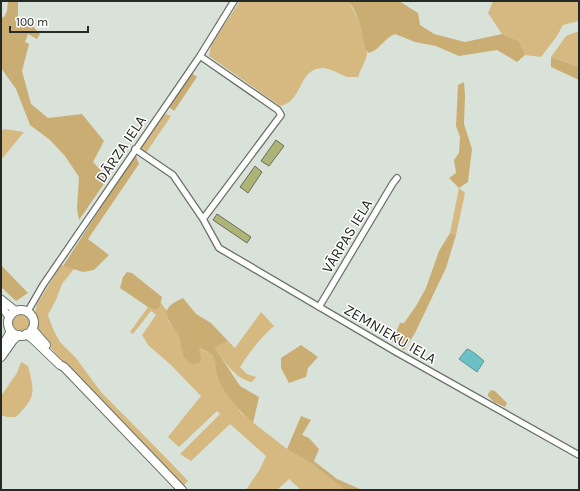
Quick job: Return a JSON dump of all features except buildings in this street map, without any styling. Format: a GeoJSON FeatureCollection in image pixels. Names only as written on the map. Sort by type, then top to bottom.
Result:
{"type":"FeatureCollection","features":[{"type":"Feature","properties":{"kind":"highway"},"geometry":{"type":"LineString","coordinates":[[1,357],[13,340],[26,333],[34,325],[33,317],[28,311],[16,311],[9,317],[8,324],[11,331]]}},
{"type":"Feature","properties":{"kind":"highway"},"geometry":{"type":"LineString","coordinates":[[11,331],[26,333],[62,363],[64,367],[182,490]]}},
{"type":"Feature","properties":{"kind":"highway"},"geometry":{"type":"LineString","coordinates":[[1,349],[11,331]]}},
{"type":"Feature","properties":{"kind":"main road"},"geometry":{"type":"LineString","coordinates":[[1,299],[16,311]]}},
{"type":"Feature","properties":{"kind":"main road"},"geometry":{"type":"LineString","coordinates":[[1,306],[9,317]]}},
{"type":"Feature","properties":{"kind":"street","name":"DĀRZA IELA"},"geometry":{"type":"LineString","coordinates":[[28,311],[43,284],[200,56],[234,1]]}},
{"type":"Feature","properties":{"kind":"street"},"geometry":{"type":"LineString","coordinates":[[200,56],[278,110],[281,115],[203,220]]}},
{"type":"Feature","properties":{"kind":"street","name":"ZEMNIEKU IELA"},"geometry":{"type":"LineString","coordinates":[[135,149],[173,175],[203,220],[219,248],[319,307],[579,455]]}},
{"type":"Feature","properties":{"kind":"street","name":"VĀRPAS IELA"},"geometry":{"type":"LineString","coordinates":[[319,307],[397,178]]}},
{"type":"Feature","properties":{"kind":"shaded area"},"geometry":{"type":"Polygon","coordinates":[[[8,1],[18,1],[18,19],[30,23],[40,34],[37,39],[28,34],[25,42],[29,44],[22,71],[31,104],[48,118],[82,114],[104,141],[93,162],[108,178],[79,220],[77,208],[79,177],[65,156],[50,140],[30,125],[16,89],[1,68],[1,17],[4,17],[7,11],[8,1]]]}},
{"type":"Feature","properties":{"kind":"shaded area"},"geometry":{"type":"Polygon","coordinates":[[[240,1],[347,1],[357,17],[363,34],[367,53],[358,77],[348,77],[324,68],[314,70],[308,74],[292,99],[287,104],[280,106],[209,56],[211,45],[240,1]]]}},
{"type":"Feature","properties":{"kind":"shaded area"},"geometry":{"type":"Polygon","coordinates":[[[347,1],[399,1],[418,13],[420,25],[434,34],[465,42],[502,34],[519,41],[525,55],[517,62],[497,50],[459,56],[436,46],[415,42],[395,34],[388,38],[377,49],[369,53],[366,50],[357,16],[347,1]]]}},
{"type":"Feature","properties":{"kind":"shaded area"},"geometry":{"type":"Polygon","coordinates":[[[493,1],[579,1],[579,21],[563,25],[557,36],[541,57],[525,55],[519,41],[502,34],[488,13],[493,1]]]}},
{"type":"Feature","properties":{"kind":"shaded area"},"geometry":{"type":"Polygon","coordinates":[[[579,31],[579,67],[551,57],[566,36],[579,31]]]}},
{"type":"Feature","properties":{"kind":"shaded area"},"geometry":{"type":"Polygon","coordinates":[[[551,57],[579,67],[579,80],[551,67],[551,57]]]}},
{"type":"Feature","properties":{"kind":"shaded area"},"geometry":{"type":"Polygon","coordinates":[[[192,73],[197,77],[174,111],[169,107],[170,103],[192,73]]]}},
{"type":"Feature","properties":{"kind":"shaded area"},"geometry":{"type":"Polygon","coordinates":[[[464,82],[464,124],[472,149],[468,182],[459,188],[449,178],[456,173],[454,160],[459,153],[460,137],[456,126],[458,85],[464,82]]]}},
{"type":"Feature","properties":{"kind":"shaded area"},"geometry":{"type":"Polygon","coordinates":[[[166,114],[171,116],[146,153],[139,149],[154,125],[166,114]]]}},
{"type":"Feature","properties":{"kind":"shaded area"},"geometry":{"type":"Polygon","coordinates":[[[4,129],[24,132],[1,160],[1,132],[4,129]]]}},
{"type":"Feature","properties":{"kind":"shaded area"},"geometry":{"type":"Polygon","coordinates":[[[136,156],[139,164],[88,239],[109,255],[94,270],[83,272],[63,266],[133,158],[136,156]]]}},
{"type":"Feature","properties":{"kind":"shaded area"},"geometry":{"type":"Polygon","coordinates":[[[459,188],[465,193],[456,235],[450,233],[459,188]]]}},
{"type":"Feature","properties":{"kind":"shaded area"},"geometry":{"type":"Polygon","coordinates":[[[450,233],[456,235],[446,268],[415,333],[404,350],[392,341],[400,323],[404,323],[426,288],[439,251],[450,233]]]}},
{"type":"Feature","properties":{"kind":"shaded area"},"geometry":{"type":"Polygon","coordinates":[[[1,265],[28,293],[16,301],[1,287],[1,265]]]}},
{"type":"Feature","properties":{"kind":"shaded area"},"geometry":{"type":"Polygon","coordinates":[[[61,265],[74,269],[62,284],[48,315],[60,342],[76,358],[101,392],[188,481],[184,485],[172,475],[145,445],[58,357],[37,330],[35,312],[37,304],[61,265]]]}},
{"type":"Feature","properties":{"kind":"shaded area"},"geometry":{"type":"Polygon","coordinates":[[[127,272],[132,273],[162,297],[160,306],[156,310],[148,307],[120,288],[123,277],[127,272]]]}},
{"type":"Feature","properties":{"kind":"shaded area"},"geometry":{"type":"Polygon","coordinates":[[[183,298],[196,314],[211,323],[228,341],[215,348],[240,386],[259,397],[253,423],[243,414],[223,389],[217,376],[214,358],[212,355],[199,348],[201,360],[199,363],[192,364],[183,357],[179,338],[169,321],[167,310],[170,306],[183,298]]]}},
{"type":"Feature","properties":{"kind":"shaded area"},"geometry":{"type":"Polygon","coordinates":[[[161,303],[167,311],[168,320],[177,332],[182,346],[183,357],[198,348],[211,354],[216,362],[217,377],[241,413],[287,449],[312,464],[345,490],[301,490],[289,479],[277,490],[246,490],[260,469],[266,456],[230,424],[191,461],[180,454],[220,414],[217,411],[179,447],[168,437],[201,396],[171,365],[148,345],[142,335],[156,315],[151,311],[133,334],[130,332],[148,307],[156,310],[161,303]]]}},
{"type":"Feature","properties":{"kind":"shaded area"},"geometry":{"type":"Polygon","coordinates":[[[261,312],[274,326],[264,335],[240,367],[247,374],[256,377],[252,382],[235,373],[226,364],[215,348],[228,341],[235,348],[261,312]]]}},
{"type":"Feature","properties":{"kind":"shaded area"},"geometry":{"type":"Polygon","coordinates":[[[21,313],[27,316],[30,322],[27,328],[21,331],[15,328],[12,322],[15,316],[21,313]]]}},
{"type":"Feature","properties":{"kind":"shaded area"},"geometry":{"type":"Polygon","coordinates":[[[301,345],[318,357],[308,368],[306,377],[289,383],[281,368],[281,358],[301,345]]]}},
{"type":"Feature","properties":{"kind":"shaded area"},"geometry":{"type":"Polygon","coordinates":[[[21,362],[28,366],[33,389],[32,394],[23,410],[16,417],[7,417],[1,415],[1,396],[17,373],[21,362]]]}},
{"type":"Feature","properties":{"kind":"shaded area"},"geometry":{"type":"Polygon","coordinates":[[[491,390],[495,391],[507,403],[505,407],[494,402],[488,396],[491,390]]]}},
{"type":"Feature","properties":{"kind":"shaded area"},"geometry":{"type":"Polygon","coordinates":[[[301,416],[311,420],[302,435],[309,438],[319,449],[314,461],[337,479],[362,490],[345,490],[312,464],[287,449],[301,416]]]}},
{"type":"Feature","properties":{"kind":"water"},"geometry":{"type":"Polygon","coordinates":[[[467,349],[484,361],[477,372],[459,359],[467,349]]]}}]}
